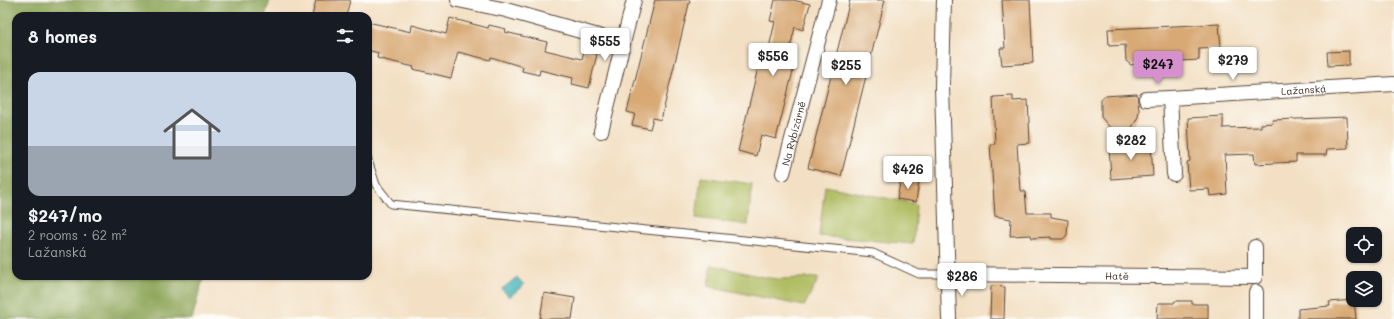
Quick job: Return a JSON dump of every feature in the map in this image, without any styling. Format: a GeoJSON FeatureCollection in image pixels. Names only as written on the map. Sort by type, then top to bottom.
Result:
{"type":"FeatureCollection","features":[{"type":"Feature","properties":{"kind":"street"},"geometry":{"type":"LineString","coordinates":[[458,0],[506,10],[623,43]]}},
{"type":"Feature","properties":{"kind":"street"},"geometry":{"type":"LineString","coordinates":[[601,131],[634,0]]}},
{"type":"Feature","properties":{"kind":"street","name":"Na Rybízárně"},"geometry":{"type":"LineString","coordinates":[[783,173],[829,0]]}},
{"type":"Feature","properties":{"kind":"street"},"geometry":{"type":"LineString","coordinates":[[944,0],[942,87],[949,274],[949,319]]}},
{"type":"Feature","properties":{"kind":"street","name":"Lažanská"},"geometry":{"type":"LineString","coordinates":[[1146,98],[1170,98],[1394,84]]}},
{"type":"Feature","properties":{"kind":"street"},"geometry":{"type":"LineString","coordinates":[[1170,98],[1174,174]]}},
{"type":"Feature","properties":{"kind":"street","name":"Hatě"},"geometry":{"type":"LineString","coordinates":[[949,274],[1256,277],[1255,247]]}},
{"type":"Feature","properties":{"kind":"street"},"geometry":{"type":"LineString","coordinates":[[1256,292],[1256,319]]}},
{"type":"Feature","properties":{"kind":"lane"},"geometry":{"type":"LineString","coordinates":[[372,172],[376,185],[391,204],[873,253],[919,274],[949,274]]}},
{"type":"Feature","properties":{"kind":"green space"},"geometry":{"type":"Polygon","coordinates":[[[0,0],[270,0],[266,12],[12,12],[12,280],[203,280],[192,319],[0,319],[0,0]]]}},
{"type":"Feature","properties":{"kind":"green space"},"geometry":{"type":"Polygon","coordinates":[[[701,177],[752,184],[748,225],[696,218],[701,177]]]}},
{"type":"Feature","properties":{"kind":"green space"},"geometry":{"type":"Polygon","coordinates":[[[825,186],[916,204],[913,244],[819,236],[825,186]]]}},
{"type":"Feature","properties":{"kind":"green space"},"geometry":{"type":"Polygon","coordinates":[[[711,265],[769,278],[819,278],[804,306],[708,286],[711,265]]]}},
{"type":"Feature","properties":{"kind":"water"},"geometry":{"type":"Polygon","coordinates":[[[517,277],[524,285],[509,297],[502,289],[517,277]]]}},
{"type":"Feature","properties":{"kind":"building"},"geometry":{"type":"Polygon","coordinates":[[[316,0],[350,0],[347,12],[313,12],[316,0]]]}},
{"type":"Feature","properties":{"kind":"building"},"geometry":{"type":"Polygon","coordinates":[[[655,0],[690,0],[661,120],[653,118],[650,129],[632,125],[635,114],[627,112],[655,0]]]}},
{"type":"Feature","properties":{"kind":"building"},"geometry":{"type":"Polygon","coordinates":[[[775,0],[793,0],[810,4],[803,30],[795,27],[787,61],[795,63],[776,139],[761,135],[756,156],[738,151],[761,55],[767,56],[775,22],[770,21],[775,0]]]}},
{"type":"Feature","properties":{"kind":"building"},"geometry":{"type":"Polygon","coordinates":[[[850,0],[885,0],[841,176],[808,168],[850,0]]]}},
{"type":"Feature","properties":{"kind":"building"},"geometry":{"type":"Polygon","coordinates":[[[1002,0],[1030,0],[1033,63],[1002,65],[1000,48],[1005,48],[1002,0]]]}},
{"type":"Feature","properties":{"kind":"building"},"geometry":{"type":"Polygon","coordinates":[[[450,18],[488,28],[489,25],[506,29],[505,32],[547,42],[545,50],[582,59],[584,51],[597,54],[589,88],[572,84],[573,78],[540,70],[539,75],[522,71],[523,67],[491,57],[490,60],[458,52],[451,78],[413,69],[414,67],[377,58],[378,53],[372,51],[372,23],[411,32],[412,25],[446,34],[450,18]]]}},
{"type":"Feature","properties":{"kind":"building"},"geometry":{"type":"Polygon","coordinates":[[[1219,24],[1221,48],[1199,49],[1199,60],[1181,61],[1181,59],[1140,61],[1131,65],[1126,61],[1125,45],[1109,46],[1108,29],[1219,24]]]}},
{"type":"Feature","properties":{"kind":"building"},"geometry":{"type":"Polygon","coordinates":[[[1349,51],[1349,65],[1328,66],[1327,52],[1349,51]]]}},
{"type":"Feature","properties":{"kind":"building"},"geometry":{"type":"Polygon","coordinates":[[[1137,94],[1139,110],[1138,117],[1123,143],[1101,117],[1101,100],[1104,96],[1137,94]]]}},
{"type":"Feature","properties":{"kind":"building"},"geometry":{"type":"Polygon","coordinates":[[[1013,96],[1013,101],[1028,100],[1030,143],[1017,144],[1020,191],[1025,191],[1027,213],[1051,213],[1051,217],[1068,220],[1067,235],[1063,239],[1051,239],[1051,237],[1032,238],[1031,235],[1010,236],[1011,219],[995,216],[990,144],[995,144],[993,97],[1013,96]]]}},
{"type":"Feature","properties":{"kind":"building"},"geometry":{"type":"Polygon","coordinates":[[[1223,116],[1223,128],[1261,127],[1261,124],[1273,123],[1272,120],[1347,117],[1348,148],[1327,149],[1326,155],[1296,155],[1296,162],[1255,164],[1254,154],[1225,155],[1227,194],[1210,196],[1209,189],[1189,190],[1187,162],[1190,161],[1188,118],[1223,116]]]}},
{"type":"Feature","properties":{"kind":"building"},"geometry":{"type":"Polygon","coordinates":[[[1151,144],[1153,176],[1111,179],[1109,146],[1151,144]]]}},
{"type":"Feature","properties":{"kind":"building"},"geometry":{"type":"Polygon","coordinates":[[[901,178],[919,181],[916,202],[897,199],[901,178]]]}},
{"type":"Feature","properties":{"kind":"building"},"geometry":{"type":"Polygon","coordinates":[[[991,286],[1005,287],[1004,319],[990,319],[991,286]]]}},
{"type":"Feature","properties":{"kind":"building"},"geometry":{"type":"Polygon","coordinates":[[[544,293],[575,298],[572,319],[540,319],[544,293]]]}},
{"type":"Feature","properties":{"kind":"building"},"geometry":{"type":"Polygon","coordinates":[[[1175,301],[1192,301],[1192,304],[1208,304],[1208,319],[1157,319],[1158,303],[1174,303],[1175,301]]]}},
{"type":"Feature","properties":{"kind":"building"},"geometry":{"type":"Polygon","coordinates":[[[1346,301],[1346,307],[1355,307],[1356,319],[1298,319],[1298,309],[1330,306],[1329,302],[1346,301]]]}}]}
